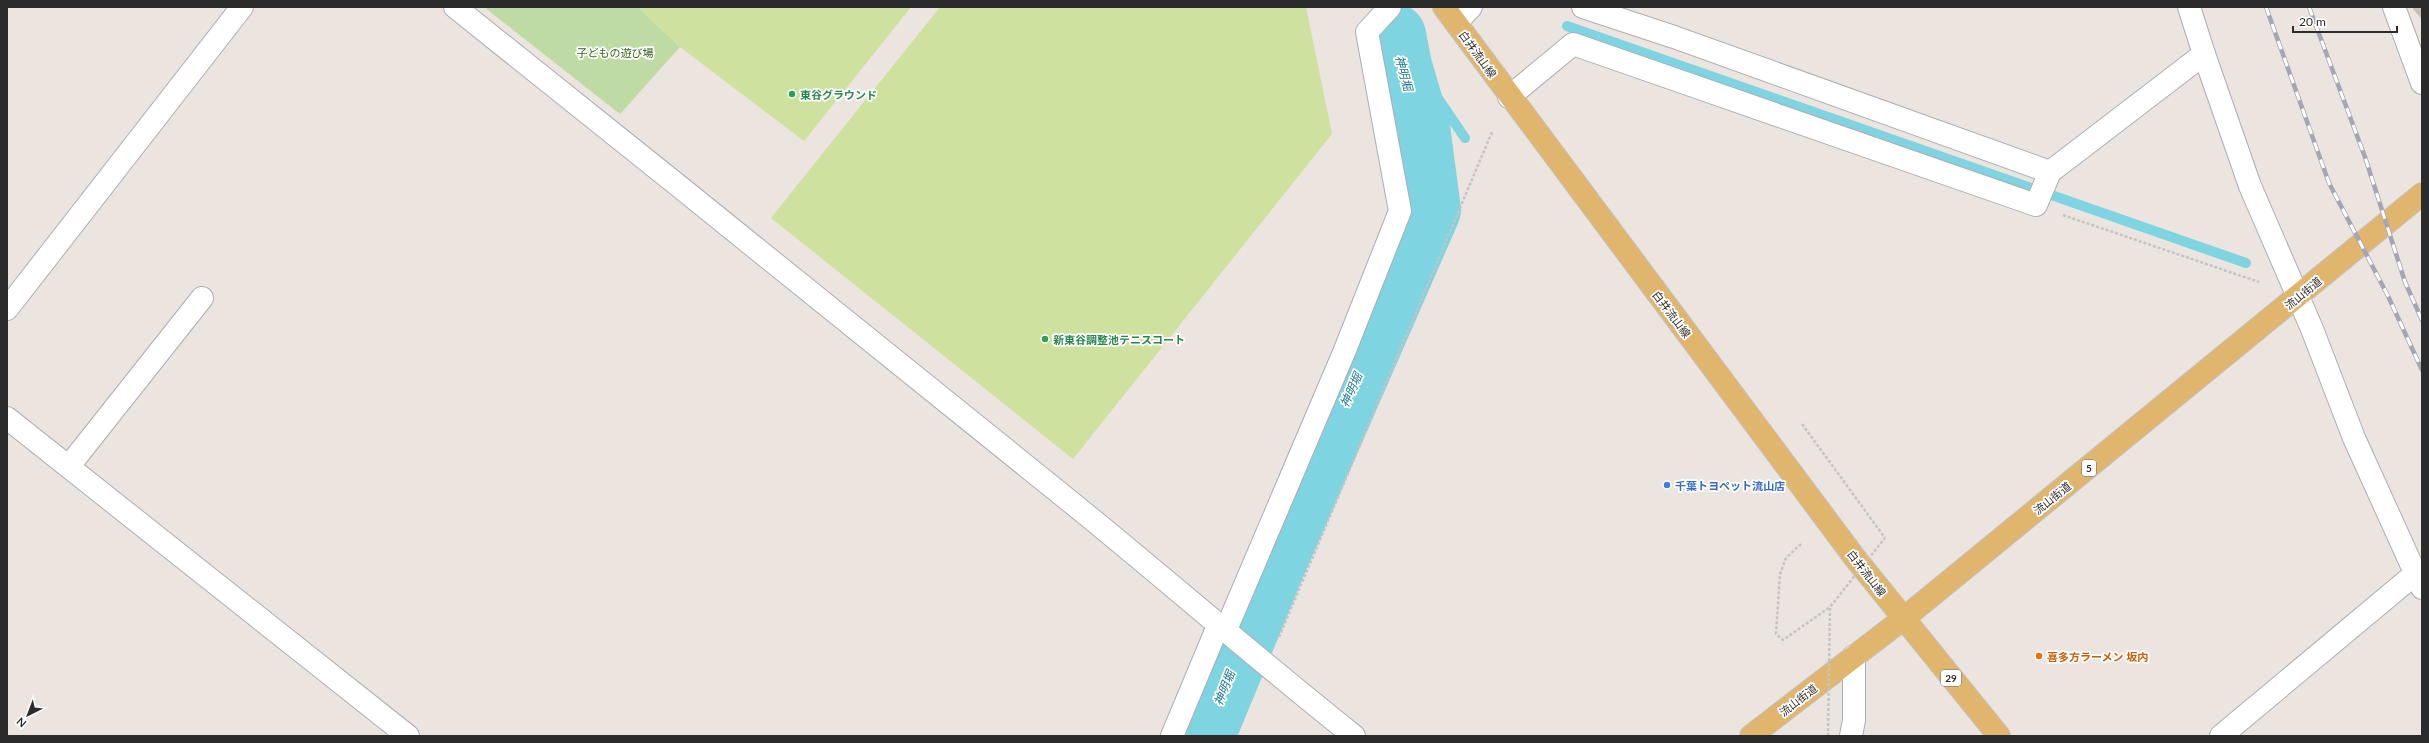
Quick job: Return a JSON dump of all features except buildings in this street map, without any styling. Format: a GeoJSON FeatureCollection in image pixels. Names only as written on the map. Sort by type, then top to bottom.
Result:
{"type":"FeatureCollection","features":[{"type":"Feature","properties":{"kind":"main road","name":"白井流山線"},"geometry":{"type":"LineString","coordinates":[[1450,15],[1509,97],[1903,619]]}},
{"type":"Feature","properties":{"kind":"main road","name":"流山街道"},"geometry":{"type":"LineString","coordinates":[[1751,736],[1903,619],[2422,194]]}},
{"type":"Feature","properties":{"kind":"main road","name":"29"},"geometry":{"type":"LineString","coordinates":[[1903,619],[1999,736]]}},
{"type":"Feature","properties":{"kind":"street"},"geometry":{"type":"LineString","coordinates":[[7,309],[242,7]]}},
{"type":"Feature","properties":{"kind":"street"},"geometry":{"type":"LineString","coordinates":[[455,7],[973,422],[1266,667],[1354,736]]}},
{"type":"Feature","properties":{"kind":"street"},"geometry":{"type":"LineString","coordinates":[[1172,736],[1224,631],[1345,350],[1400,211],[1367,32],[1390,7]]}},
{"type":"Feature","properties":{"kind":"street"},"geometry":{"type":"LineString","coordinates":[[1450,15],[1471,7]]}},
{"type":"Feature","properties":{"kind":"street"},"geometry":{"type":"LineString","coordinates":[[1582,7],[1674,37],[2050,172]]}},
{"type":"Feature","properties":{"kind":"street"},"geometry":{"type":"LineString","coordinates":[[2189,7],[2250,186],[2299,296],[2354,438],[2418,581],[2221,736]]}},
{"type":"Feature","properties":{"kind":"street"},"geometry":{"type":"LineString","coordinates":[[2394,7],[2422,83]]}},
{"type":"Feature","properties":{"kind":"street"},"geometry":{"type":"LineString","coordinates":[[1509,97],[1572,44],[2036,205],[2050,172],[2204,54]]}},
{"type":"Feature","properties":{"kind":"street"},"geometry":{"type":"LineString","coordinates":[[69,466],[202,298]]}},
{"type":"Feature","properties":{"kind":"street"},"geometry":{"type":"LineString","coordinates":[[7,418],[408,736]]}},
{"type":"Feature","properties":{"kind":"street"},"geometry":{"type":"LineString","coordinates":[[1851,736],[1854,720],[1854,656]]}},
{"type":"Feature","properties":{"kind":"path"},"geometry":{"type":"LineString","coordinates":[[1266,667],[1492,132]]}},
{"type":"Feature","properties":{"kind":"path"},"geometry":{"type":"LineString","coordinates":[[2036,205],[2299,296]]}},
{"type":"Feature","properties":{"kind":"path"},"geometry":{"type":"LineString","coordinates":[[1801,544],[1786,558],[1780,574],[1776,634],[1783,640],[1830,607],[1885,538],[1802,424]]}},
{"type":"Feature","properties":{"kind":"path"},"geometry":{"type":"LineString","coordinates":[[1828,736],[1830,607]]}},
{"type":"Feature","properties":{"kind":"green space","name":"子どもの遊び場"},"geometry":{"type":"Polygon","coordinates":[[[484,7],[638,7],[680,47],[620,114],[484,7]]]}},
{"type":"Feature","properties":{"kind":"green space","name":"東谷グラウンド"},"geometry":{"type":"Polygon","coordinates":[[[638,7],[911,7],[804,141],[680,47],[638,7]]]}},
{"type":"Feature","properties":{"kind":"green space","name":"新東谷調整池テニスコート"},"geometry":{"type":"Polygon","coordinates":[[[940,7],[1306,7],[1332,134],[1073,459],[771,218],[940,7]]]}},
{"type":"Feature","properties":{"kind":"waterway"},"geometry":{"type":"LineString","coordinates":[[1567,26],[2246,263]]}},
{"type":"Feature","properties":{"kind":"waterway"},"geometry":{"type":"LineString","coordinates":[[1395,35],[1465,138]]}},
{"type":"Feature","properties":{"kind":"waterway","name":"神明堀"},"geometry":{"type":"LineString","coordinates":[[1204,736],[1276,562],[1430,210],[1419,127],[1401,66],[1395,35]]}},
{"type":"Feature","properties":{"kind":"railway"},"geometry":{"type":"LineString","coordinates":[[2266,7],[2329,183],[2388,296],[2422,370]]}},
{"type":"Feature","properties":{"kind":"railway"},"geometry":{"type":"LineString","coordinates":[[2309,7],[2365,157],[2405,282],[2422,320]]}},
{"type":"Feature","properties":{"kind":"place","name":"東谷グラウンド"},"geometry":{"type":"Point","coordinates":[792,94]}},
{"type":"Feature","properties":{"kind":"place","name":"新東谷調整池テニスコート"},"geometry":{"type":"Point","coordinates":[1045,339]}},
{"type":"Feature","properties":{"kind":"place","name":"千葉トヨペット流山店"},"geometry":{"type":"Point","coordinates":[1667,485]}},
{"type":"Feature","properties":{"kind":"place","name":"喜多方ラーメン 坂内"},"geometry":{"type":"Point","coordinates":[2039,656]}}]}
